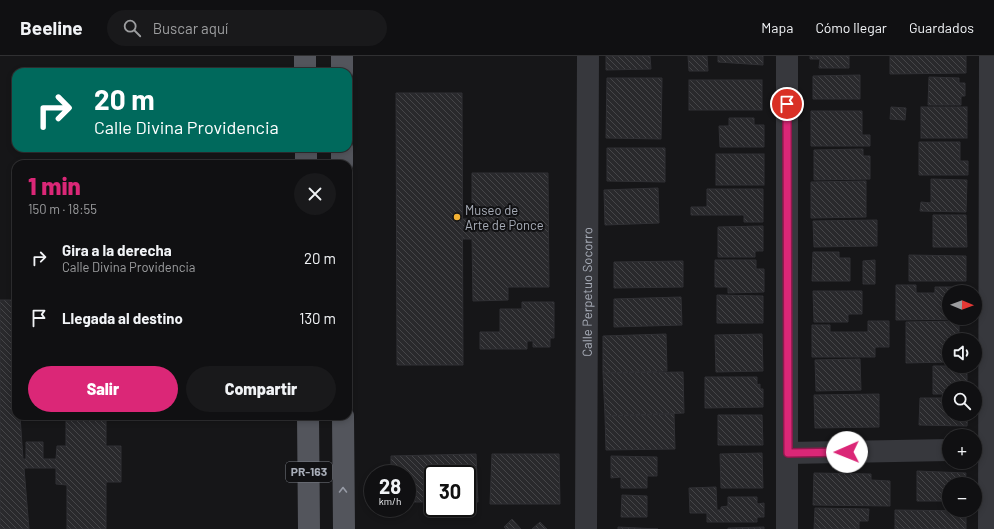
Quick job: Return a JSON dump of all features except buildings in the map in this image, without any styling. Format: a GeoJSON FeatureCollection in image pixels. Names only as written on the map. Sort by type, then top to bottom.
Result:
{"type":"FeatureCollection","features":[{"type":"Feature","properties":{"kind":"main road"},"geometry":{"type":"LineString","coordinates":[[305,56],[305,68]]}},
{"type":"Feature","properties":{"kind":"main road"},"geometry":{"type":"LineString","coordinates":[[342,56],[342,68]]}},
{"type":"Feature","properties":{"kind":"main road","name":"PR-163"},"geometry":{"type":"LineString","coordinates":[[308,420],[309,529]]}},
{"type":"Feature","properties":{"kind":"main road","name":"PR-163"},"geometry":{"type":"LineString","coordinates":[[343,420],[344,529]]}},
{"type":"Feature","properties":{"kind":"street","name":"Calle Perpetuo Socorro"},"geometry":{"type":"LineString","coordinates":[[586,529],[588,56]]}},
{"type":"Feature","properties":{"kind":"street"},"geometry":{"type":"LineString","coordinates":[[787,56],[787,529]]}},
{"type":"Feature","properties":{"kind":"street"},"geometry":{"type":"LineString","coordinates":[[989,529],[986,450],[990,56]]}},
{"type":"Feature","properties":{"kind":"street"},"geometry":{"type":"LineString","coordinates":[[788,453],[942,450]]}},
{"type":"Feature","properties":{"kind":"place","name":"Museo de Arte de Ponce"},"geometry":{"type":"Point","coordinates":[457,217]}},
{"type":"Feature","properties":{"kind":"route"},"geometry":{"type":"LineString","coordinates":[[787,104],[788,453],[847,452]]}}]}
